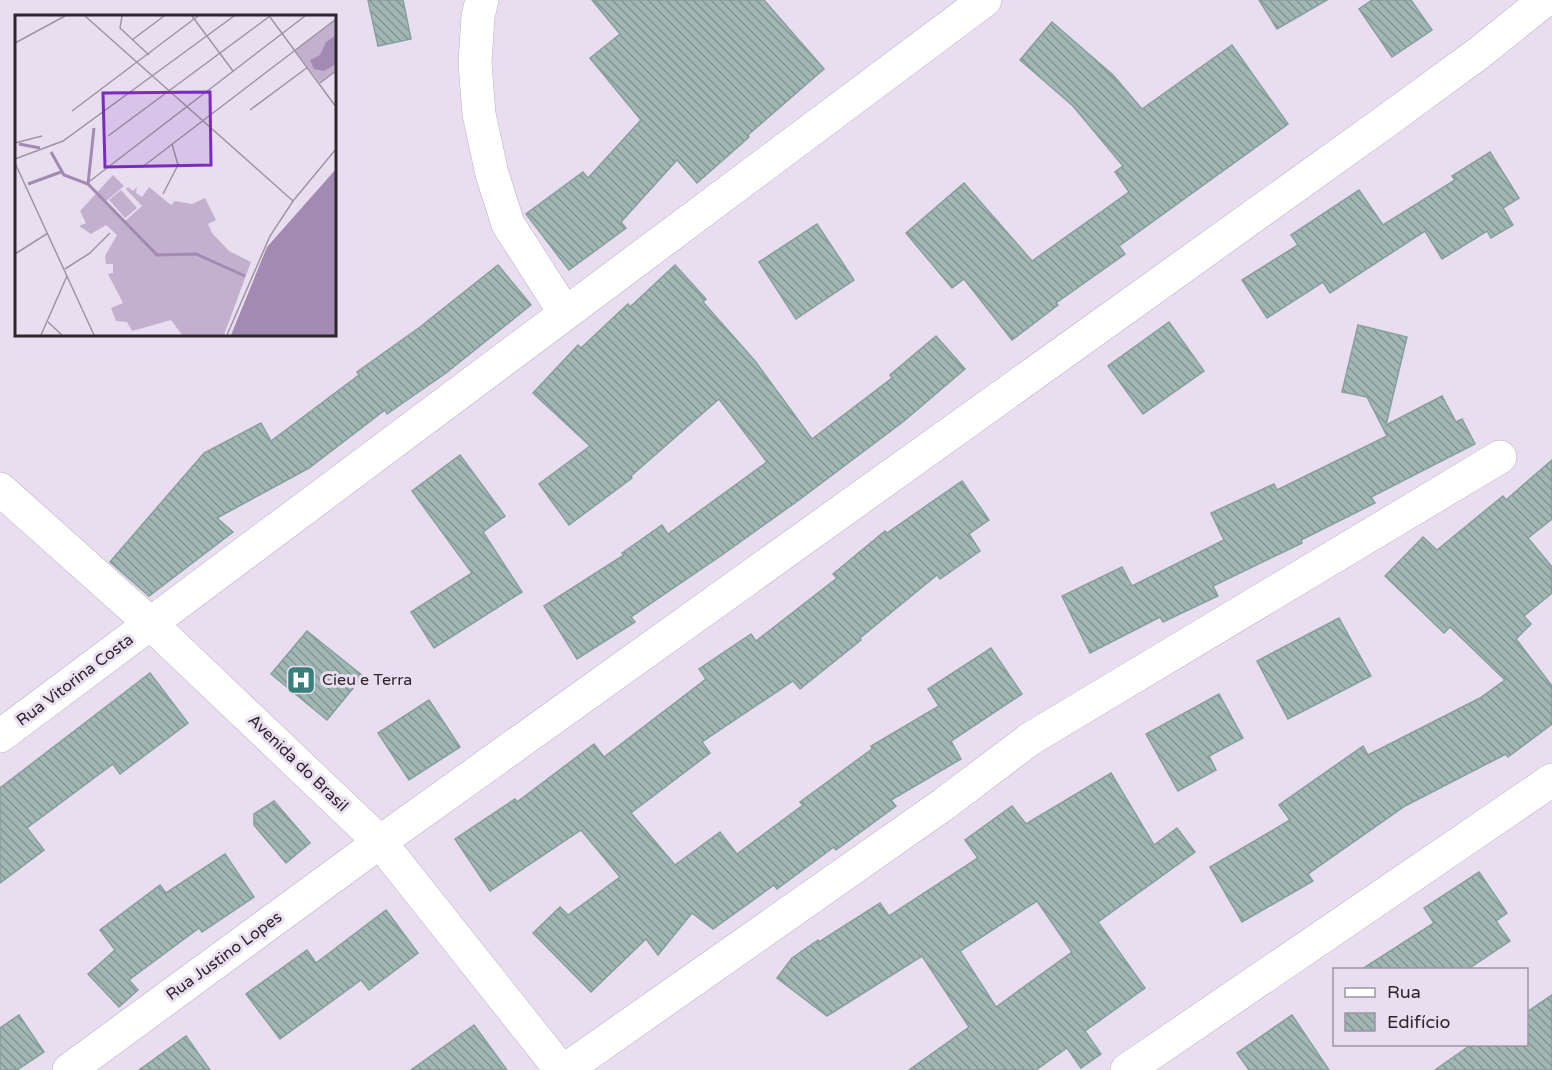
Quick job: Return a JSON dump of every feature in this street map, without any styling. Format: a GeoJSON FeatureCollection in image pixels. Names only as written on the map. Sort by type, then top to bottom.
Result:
{"type":"FeatureCollection","features":[{"type":"Feature","properties":{"kind":"street"},"geometry":{"type":"LineString","coordinates":[[482,0],[478,16],[475,63],[479,114],[492,174],[508,224],[564,314]]}},
{"type":"Feature","properties":{"kind":"street","name":"Rua Vitorina Costa"},"geometry":{"type":"LineString","coordinates":[[0,736],[985,0]]}},
{"type":"Feature","properties":{"kind":"street","name":"Rua Justino Lopes"},"geometry":{"type":"LineString","coordinates":[[69,1070],[380,842],[1372,131],[1479,53],[1545,0]]}},
{"type":"Feature","properties":{"kind":"street"},"geometry":{"type":"LineString","coordinates":[[563,1070],[944,804],[1030,739],[1500,457]]}},
{"type":"Feature","properties":{"kind":"street","name":"Avenida do Brasil"},"geometry":{"type":"LineString","coordinates":[[0,489],[151,624],[380,842],[563,1070]]}},
{"type":"Feature","properties":{"kind":"street"},"geometry":{"type":"LineString","coordinates":[[1127,1070],[1552,780]]}},
{"type":"Feature","properties":{"kind":"building"},"geometry":{"type":"Polygon","coordinates":[[[368,0],[403,0],[411,39],[378,46],[368,0]]]}},
{"type":"Feature","properties":{"kind":"building"},"geometry":{"type":"Polygon","coordinates":[[[592,0],[764,0],[824,69],[697,183],[677,160],[621,222],[626,228],[569,270],[526,214],[583,172],[588,178],[641,120],[590,58],[620,34],[592,0]]]}},
{"type":"Feature","properties":{"kind":"building"},"geometry":{"type":"Polygon","coordinates":[[[1259,0],[1327,0],[1277,29],[1259,0]]]}},
{"type":"Feature","properties":{"kind":"building"},"geometry":{"type":"Polygon","coordinates":[[[1372,0],[1411,0],[1432,30],[1392,57],[1359,9],[1372,0]]]}},
{"type":"Feature","properties":{"kind":"building"},"geometry":{"type":"Polygon","coordinates":[[[1052,22],[1113,75],[1142,109],[1232,45],[1288,124],[1119,246],[1125,254],[1056,303],[1058,305],[1012,340],[964,279],[952,288],[906,233],[964,183],[1032,261],[1129,192],[1115,172],[1123,166],[1073,106],[1020,60],[1052,22]]]}},
{"type":"Feature","properties":{"kind":"building"},"geometry":{"type":"Polygon","coordinates":[[[1490,152],[1519,198],[1503,208],[1513,225],[1491,238],[1487,231],[1442,259],[1425,231],[1330,293],[1323,282],[1267,318],[1242,280],[1298,245],[1291,235],[1359,190],[1383,225],[1455,180],[1452,176],[1490,152]]]}},
{"type":"Feature","properties":{"kind":"building"},"geometry":{"type":"Polygon","coordinates":[[[817,224],[854,280],[796,319],[759,262],[817,224]]]}},
{"type":"Feature","properties":{"kind":"building"},"geometry":{"type":"Polygon","coordinates":[[[498,265],[531,305],[446,373],[387,414],[385,410],[309,468],[217,518],[233,532],[149,596],[110,562],[204,453],[261,423],[271,441],[359,375],[357,372],[420,327],[498,265]]]}},
{"type":"Feature","properties":{"kind":"building"},"geometry":{"type":"Polygon","coordinates":[[[675,265],[706,299],[703,302],[755,361],[812,439],[892,378],[890,375],[936,336],[965,369],[904,421],[803,497],[631,617],[635,622],[577,659],[544,606],[624,555],[622,553],[662,525],[668,534],[767,462],[719,399],[631,476],[632,478],[569,525],[539,484],[590,446],[533,393],[578,345],[581,348],[628,304],[630,307],[675,265]]]}},
{"type":"Feature","properties":{"kind":"building"},"geometry":{"type":"Polygon","coordinates":[[[1169,322],[1204,371],[1143,414],[1108,366],[1169,322]]]}},
{"type":"Feature","properties":{"kind":"building"},"geometry":{"type":"Polygon","coordinates":[[[1358,325],[1407,337],[1386,425],[1442,396],[1456,422],[1462,419],[1475,444],[1371,497],[1375,503],[1301,540],[1302,543],[1213,586],[1218,596],[1163,622],[1160,617],[1090,653],[1062,596],[1122,567],[1132,586],[1224,540],[1211,513],[1274,484],[1277,490],[1387,436],[1367,397],[1342,392],[1358,325]]]}},
{"type":"Feature","properties":{"kind":"building"},"geometry":{"type":"Polygon","coordinates":[[[460,455],[505,516],[483,532],[522,592],[434,648],[411,612],[472,573],[412,491],[460,455]]]}},
{"type":"Feature","properties":{"kind":"building"},"geometry":{"type":"Polygon","coordinates":[[[1552,460],[1552,519],[1528,538],[1552,567],[1552,593],[1524,616],[1531,624],[1516,639],[1552,686],[1552,724],[1508,757],[1506,754],[1405,806],[1308,874],[1313,881],[1242,922],[1210,867],[1290,820],[1279,805],[1363,746],[1368,755],[1480,698],[1505,680],[1450,627],[1444,633],[1385,576],[1423,537],[1437,550],[1503,496],[1506,500],[1552,460]]]}},
{"type":"Feature","properties":{"kind":"building"},"geometry":{"type":"Polygon","coordinates":[[[962,481],[989,520],[969,534],[980,551],[940,579],[937,575],[800,689],[793,681],[702,742],[710,753],[631,813],[675,865],[720,832],[737,854],[803,805],[800,802],[872,749],[871,746],[939,706],[928,689],[991,648],[1022,694],[951,741],[961,759],[891,800],[896,806],[836,850],[834,847],[777,889],[774,885],[713,929],[692,913],[658,955],[646,939],[591,992],[533,933],[560,907],[568,915],[620,877],[581,830],[490,891],[455,839],[515,799],[517,802],[594,744],[604,757],[706,679],[699,669],[751,634],[756,641],[837,578],[833,574],[885,531],[887,533],[962,481]]]}},
{"type":"Feature","properties":{"kind":"building"},"geometry":{"type":"Polygon","coordinates":[[[1339,618],[1371,676],[1288,719],[1257,661],[1339,618]]]}},
{"type":"Feature","properties":{"kind":"building"},"geometry":{"type":"Polygon","coordinates":[[[307,631],[363,676],[327,720],[271,674],[307,631]]]}},
{"type":"Feature","properties":{"kind":"building"},"geometry":{"type":"Polygon","coordinates":[[[150,673],[188,723],[120,774],[113,764],[27,828],[44,850],[0,883],[0,788],[150,673]]]}},
{"type":"Feature","properties":{"kind":"building"},"geometry":{"type":"Polygon","coordinates":[[[1219,694],[1243,738],[1209,756],[1216,770],[1178,791],[1146,734],[1219,694]]]}},
{"type":"Feature","properties":{"kind":"building"},"geometry":{"type":"Polygon","coordinates":[[[429,700],[460,747],[409,780],[378,733],[429,700]]]}},
{"type":"Feature","properties":{"kind":"building"},"geometry":{"type":"Polygon","coordinates":[[[1111,773],[1154,845],[1177,828],[1195,852],[1098,922],[1145,988],[1085,1031],[1101,1054],[1081,1068],[1067,1048],[1036,1070],[909,1070],[969,1027],[922,956],[827,1016],[777,978],[792,958],[818,940],[819,942],[880,903],[889,916],[978,858],[965,840],[1012,806],[1026,824],[1111,773]],[[1037,901],[960,951],[996,1007],[1072,952],[1037,901]]]}},
{"type":"Feature","properties":{"kind":"building"},"geometry":{"type":"Polygon","coordinates":[[[274,801],[310,843],[286,863],[254,825],[254,814],[274,801]]]}},
{"type":"Feature","properties":{"kind":"building"},"geometry":{"type":"Polygon","coordinates":[[[225,854],[254,897],[202,932],[199,928],[129,980],[138,990],[119,1007],[88,974],[115,950],[100,930],[160,885],[166,893],[225,854]]]}},
{"type":"Feature","properties":{"kind":"building"},"geometry":{"type":"Polygon","coordinates":[[[1479,872],[1507,913],[1496,921],[1510,941],[1470,968],[1364,968],[1434,923],[1424,908],[1479,872]]]}},
{"type":"Feature","properties":{"kind":"building"},"geometry":{"type":"Polygon","coordinates":[[[386,910],[418,953],[369,990],[361,980],[280,1039],[246,994],[307,950],[316,963],[386,910]]]}},
{"type":"Feature","properties":{"kind":"building"},"geometry":{"type":"Polygon","coordinates":[[[1552,995],[1552,1070],[1435,1070],[1469,1046],[1528,1046],[1528,1011],[1552,995]]]}},
{"type":"Feature","properties":{"kind":"building"},"geometry":{"type":"Polygon","coordinates":[[[19,1015],[44,1052],[17,1070],[0,1070],[0,1028],[19,1015]]]}},
{"type":"Feature","properties":{"kind":"building"},"geometry":{"type":"Polygon","coordinates":[[[1292,1015],[1329,1070],[1249,1070],[1237,1053],[1292,1015]]]}},
{"type":"Feature","properties":{"kind":"building"},"geometry":{"type":"Polygon","coordinates":[[[474,1025],[507,1070],[411,1070],[474,1025]]]}},
{"type":"Feature","properties":{"kind":"building"},"geometry":{"type":"Polygon","coordinates":[[[186,1036],[210,1070],[139,1070],[186,1036]]]}},
{"type":"Feature","properties":{"kind":"place","name":"Cieu e Terra"},"geometry":{"type":"Point","coordinates":[301,680]}}]}
